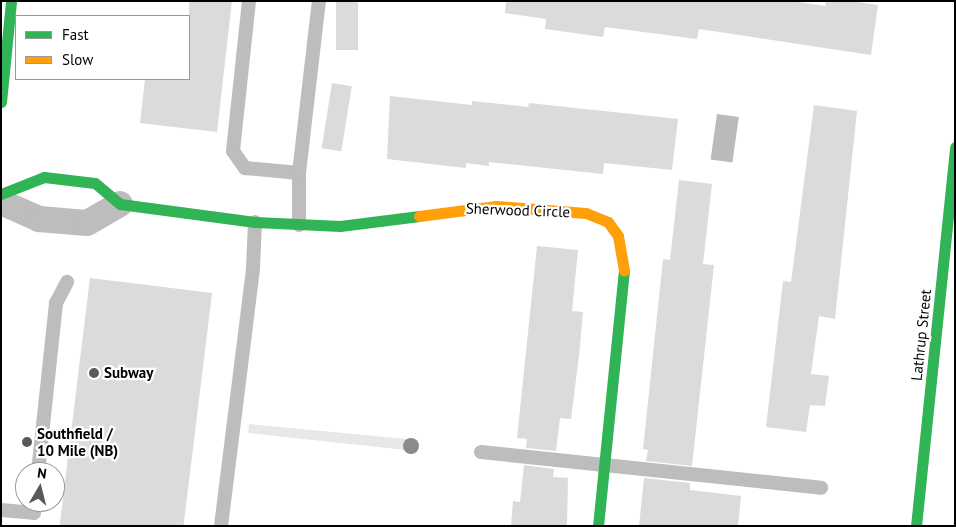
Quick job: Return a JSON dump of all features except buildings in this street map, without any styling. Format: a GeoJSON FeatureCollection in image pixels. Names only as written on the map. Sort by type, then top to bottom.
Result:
{"type":"FeatureCollection","features":[{"type":"Feature","properties":{"kind":"street"},"geometry":{"type":"LineString","coordinates":[[1,102],[11,1]]}},
{"type":"Feature","properties":{"kind":"street","name":"Lathrup Street"},"geometry":{"type":"LineString","coordinates":[[916,526],[947,309],[955,147]]}},
{"type":"Feature","properties":{"kind":"street"},"geometry":{"type":"LineString","coordinates":[[1,194],[44,177],[95,183],[120,204],[86,223],[40,219],[1,202]]}},
{"type":"Feature","properties":{"kind":"street","name":"Sherwood Circle"},"geometry":{"type":"LineString","coordinates":[[120,204],[255,222],[299,225],[340,226],[496,206],[586,213],[608,222],[618,236],[624,265],[606,464],[598,526]]}},
{"type":"Feature","properties":{"kind":"lane"},"geometry":{"type":"LineString","coordinates":[[249,1],[233,150],[245,168],[300,173]]}},
{"type":"Feature","properties":{"kind":"lane"},"geometry":{"type":"LineString","coordinates":[[299,225],[300,173],[319,1]]}},
{"type":"Feature","properties":{"kind":"lane"},"geometry":{"type":"LineString","coordinates":[[222,526],[255,222]]}},
{"type":"Feature","properties":{"kind":"lane"},"geometry":{"type":"LineString","coordinates":[[39,462],[56,303],[67,282]]}},
{"type":"Feature","properties":{"kind":"lane"},"geometry":{"type":"LineString","coordinates":[[482,452],[821,488]]}},
{"type":"Feature","properties":{"kind":"lane"},"geometry":{"type":"LineString","coordinates":[[1,510],[15,511]]}},
{"type":"Feature","properties":{"kind":"shaded area"},"geometry":{"type":"Polygon","coordinates":[[[717,114],[739,117],[732,163],[711,160],[717,114]]]}},
{"type":"Feature","properties":{"kind":"shaded area"},"geometry":{"type":"Polygon","coordinates":[[[249,424],[417,440],[415,451],[248,433],[249,424]]]}},
{"type":"Feature","properties":{"kind":"traffic: fast"},"geometry":{"type":"LineString","coordinates":[[1,102],[11,1]]}},
{"type":"Feature","properties":{"kind":"traffic: fast"},"geometry":{"type":"LineString","coordinates":[[916,526],[955,147]]}},
{"type":"Feature","properties":{"kind":"traffic: fast"},"geometry":{"type":"LineString","coordinates":[[1,194],[44,177],[95,183],[120,204],[255,222],[340,226],[419,216]]}},
{"type":"Feature","properties":{"kind":"traffic: fast"},"geometry":{"type":"LineString","coordinates":[[598,526],[624,270]]}},
{"type":"Feature","properties":{"kind":"traffic: slow"},"geometry":{"type":"LineString","coordinates":[[419,216],[496,206],[586,213],[608,222],[618,236],[624,270]]}},
{"type":"Feature","properties":{"kind":"place","name":"Subway"},"geometry":{"type":"Point","coordinates":[94,373]}},
{"type":"Feature","properties":{"kind":"place","name":"Southfield / 10 Mile (NB)"},"geometry":{"type":"Point","coordinates":[27,442]}}]}
